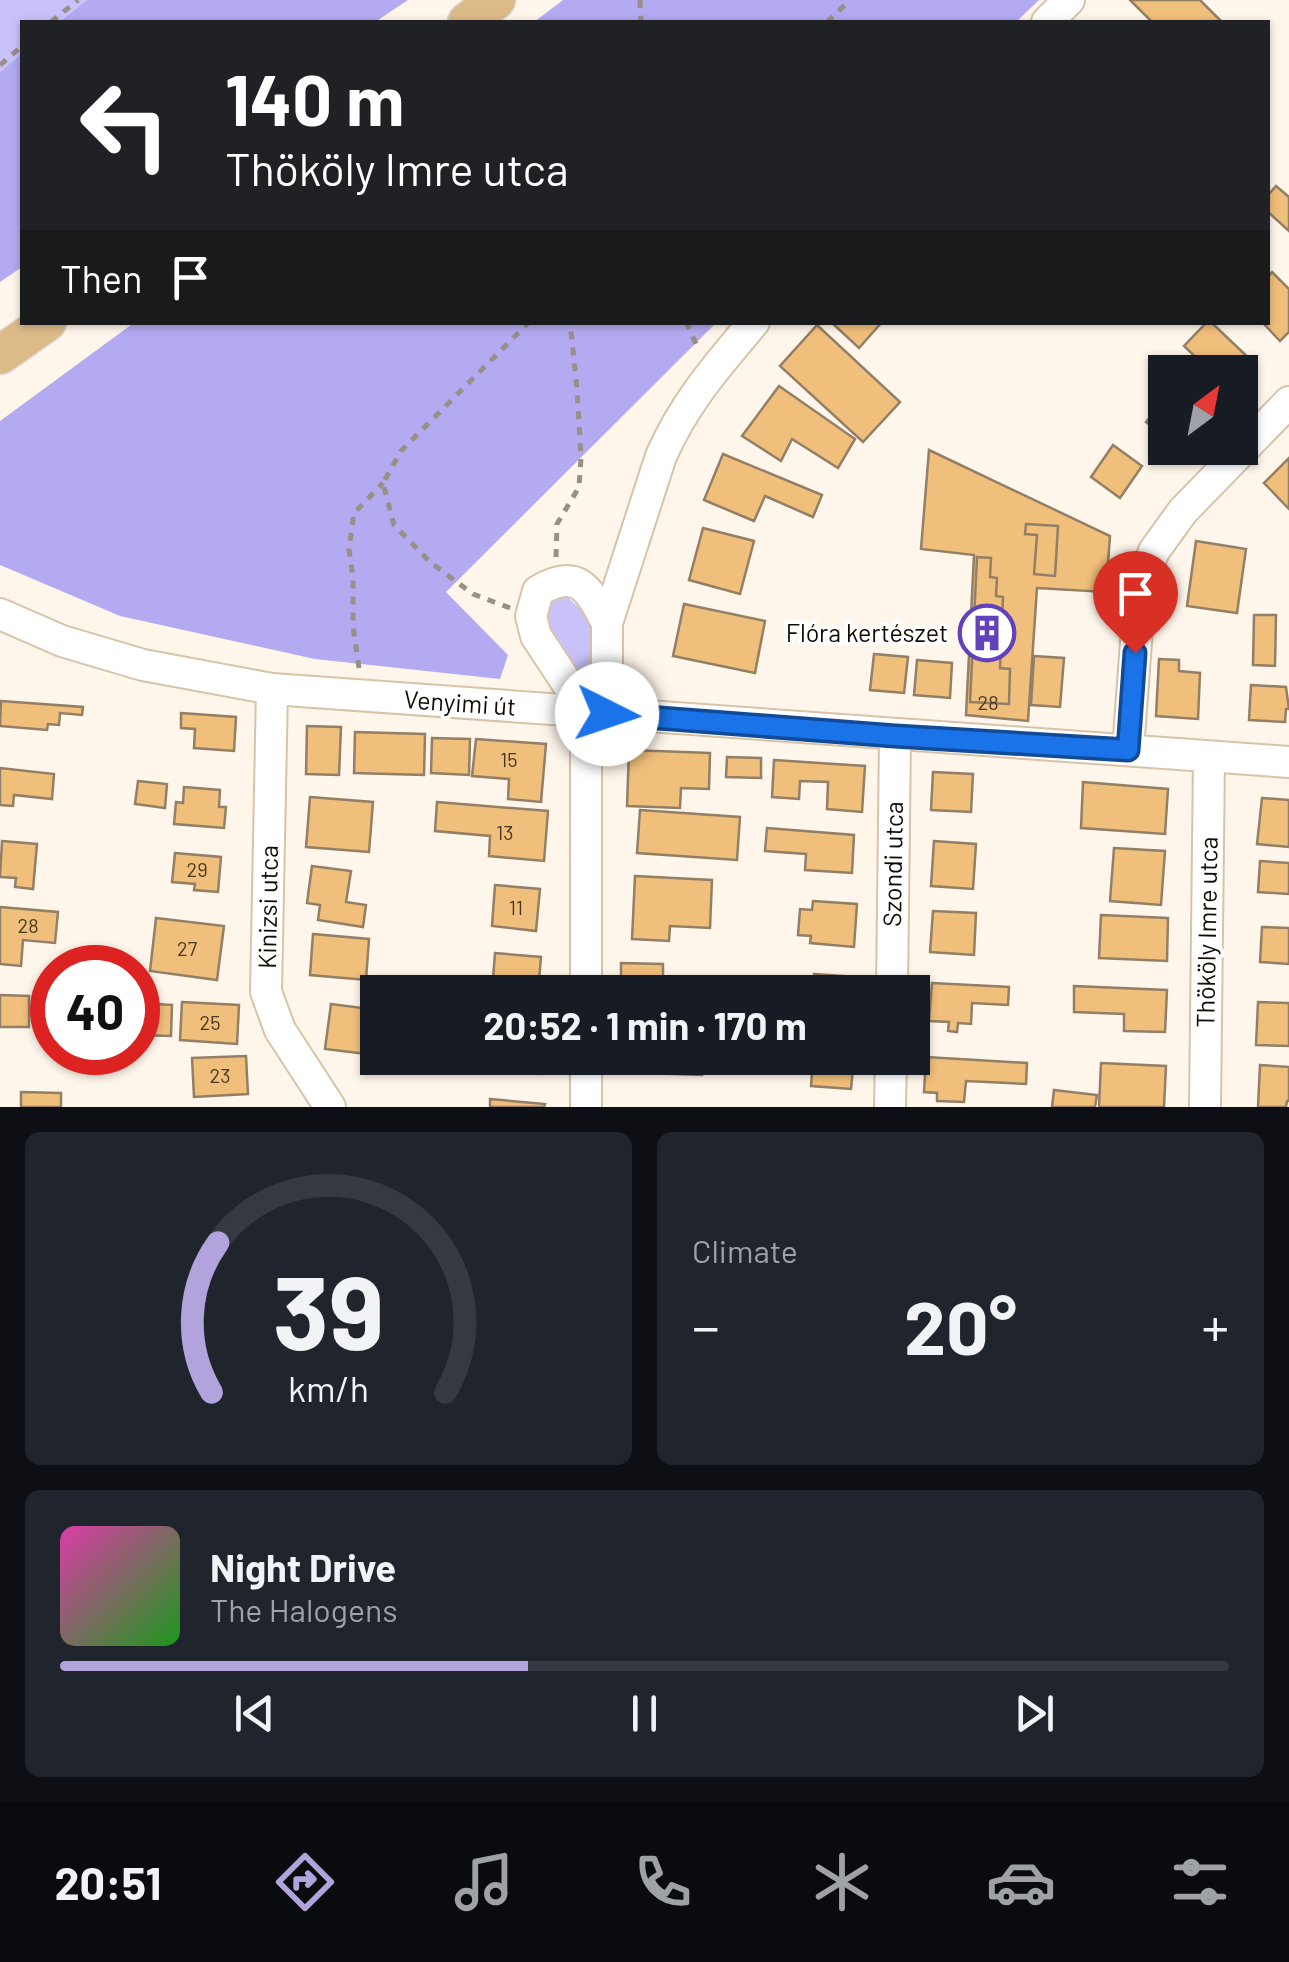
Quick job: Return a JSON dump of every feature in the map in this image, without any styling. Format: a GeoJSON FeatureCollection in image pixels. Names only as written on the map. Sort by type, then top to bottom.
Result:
{"type":"FeatureCollection","features":[{"type":"Feature","properties":{"kind":"main road"},"geometry":{"type":"LineString","coordinates":[[470,20],[496,0]]}},
{"type":"Feature","properties":{"kind":"main road"},"geometry":{"type":"LineString","coordinates":[[0,354],[43,325]]}},
{"type":"Feature","properties":{"kind":"street"},"geometry":{"type":"LineString","coordinates":[[1049,20],[1069,0]]}},
{"type":"Feature","properties":{"kind":"street"},"geometry":{"type":"LineString","coordinates":[[587,975],[596,713],[607,624],[649,488],[672,432],[700,386],[751,325]]}},
{"type":"Feature","properties":{"kind":"street"},"geometry":{"type":"LineString","coordinates":[[1128,750],[1140,588],[1154,551],[1183,511],[1289,402]]}},
{"type":"Feature","properties":{"kind":"street"},"geometry":{"type":"LineString","coordinates":[[596,713],[536,636],[531,616],[538,591],[556,580],[573,580],[588,589],[607,624]]}},
{"type":"Feature","properties":{"kind":"street","name":"Venyimi út"},"geometry":{"type":"LineString","coordinates":[[0,614],[62,641],[143,665],[272,689],[1289,762]]}},
{"type":"Feature","properties":{"kind":"street","name":"Kinizsi utca"},"geometry":{"type":"LineString","coordinates":[[272,689],[266,992],[280,1030],[330,1107]]}},
{"type":"Feature","properties":{"kind":"street","name":"Szondi utca"},"geometry":{"type":"LineString","coordinates":[[892,975],[895,736]]}},
{"type":"Feature","properties":{"kind":"street","name":"Thököly Imre utca"},"geometry":{"type":"LineString","coordinates":[[1205,1107],[1209,757]]}},
{"type":"Feature","properties":{"kind":"street"},"geometry":{"type":"LineString","coordinates":[[586,1075],[586,1107]]}},
{"type":"Feature","properties":{"kind":"street"},"geometry":{"type":"LineString","coordinates":[[890,1107],[891,1075]]}},
{"type":"Feature","properties":{"kind":"path"},"geometry":{"type":"LineString","coordinates":[[53,20],[78,0]]}},
{"type":"Feature","properties":{"kind":"path"},"geometry":{"type":"LineString","coordinates":[[829,20],[850,0]]}},
{"type":"Feature","properties":{"kind":"path"},"geometry":{"type":"LineString","coordinates":[[0,65],[20,48]]}},
{"type":"Feature","properties":{"kind":"path"},"geometry":{"type":"LineString","coordinates":[[362,696],[349,549],[354,513],[383,483],[401,451],[526,325]]}},
{"type":"Feature","properties":{"kind":"path"},"geometry":{"type":"LineString","coordinates":[[556,580],[557,524],[579,486],[578,389],[570,325]]}},
{"type":"Feature","properties":{"kind":"path"},"geometry":{"type":"LineString","coordinates":[[383,483],[394,525],[430,562],[472,594],[531,616]]}},
{"type":"Feature","properties":{"kind":"shaded area"},"geometry":{"type":"Polygon","coordinates":[[[0,0],[87,0],[62,20],[20,20],[20,55],[0,72],[0,0]]]}},
{"type":"Feature","properties":{"kind":"shaded area"},"geometry":{"type":"Polygon","coordinates":[[[87,0],[408,0],[378,20],[62,20],[87,0]]]}},
{"type":"Feature","properties":{"kind":"shaded area"},"geometry":{"type":"Polygon","coordinates":[[[563,0],[1039,0],[1018,20],[537,20],[563,0]]]}},
{"type":"Feature","properties":{"kind":"shaded area"},"geometry":{"type":"Polygon","coordinates":[[[20,55],[20,268],[0,282],[0,72],[20,55]]]}},
{"type":"Feature","properties":{"kind":"shaded area"},"geometry":{"type":"Polygon","coordinates":[[[131,325],[714,325],[446,592],[508,655],[500,679],[315,659],[120,616],[0,565],[0,421],[131,325]]]}},
{"type":"Feature","properties":{"kind":"shaded area"},"geometry":{"type":"Polygon","coordinates":[[[562,594],[582,611],[594,636],[597,662],[586,686],[544,628],[543,605],[562,594]]]}},
{"type":"Feature","properties":{"kind":"building"},"geometry":{"type":"Polygon","coordinates":[[[1130,0],[1200,0],[1220,20],[1150,20],[1130,0]]]}},
{"type":"Feature","properties":{"kind":"building"},"geometry":{"type":"Polygon","coordinates":[[[1276,186],[1289,197],[1289,231],[1270,214],[1270,193],[1276,186]]]}},
{"type":"Feature","properties":{"kind":"building"},"geometry":{"type":"Polygon","coordinates":[[[1272,272],[1289,289],[1289,332],[1280,341],[1265,325],[1270,325],[1272,272]]]}},
{"type":"Feature","properties":{"kind":"building"},"geometry":{"type":"Polygon","coordinates":[[[817,325],[900,402],[863,442],[780,366],[817,325]]]}},
{"type":"Feature","properties":{"kind":"building"},"geometry":{"type":"Polygon","coordinates":[[[834,325],[879,325],[859,348],[834,325]]]}},
{"type":"Feature","properties":{"kind":"building"},"geometry":{"type":"Polygon","coordinates":[[[1204,325],[1214,325],[1246,355],[1193,355],[1184,346],[1204,325]]]}},
{"type":"Feature","properties":{"kind":"building"},"geometry":{"type":"Polygon","coordinates":[[[779,386],[855,439],[838,468],[792,439],[781,461],[742,436],[779,386]]]}},
{"type":"Feature","properties":{"kind":"building"},"geometry":{"type":"Polygon","coordinates":[[[1113,445],[1142,466],[1120,498],[1091,477],[1113,445]]]}},
{"type":"Feature","properties":{"kind":"building"},"geometry":{"type":"Polygon","coordinates":[[[929,450],[1110,536],[1106,592],[1037,588],[1028,721],[966,715],[974,555],[921,549],[929,450]]]}},
{"type":"Feature","properties":{"kind":"building"},"geometry":{"type":"Polygon","coordinates":[[[723,454],[822,495],[813,517],[765,496],[754,521],[704,500],[723,454]]]}},
{"type":"Feature","properties":{"kind":"building"},"geometry":{"type":"Polygon","coordinates":[[[1289,458],[1289,509],[1264,483],[1289,458]]]}},
{"type":"Feature","properties":{"kind":"building"},"geometry":{"type":"Polygon","coordinates":[[[1026,524],[1058,526],[1055,576],[1034,574],[1037,535],[1025,534],[1026,524]]]}},
{"type":"Feature","properties":{"kind":"building"},"geometry":{"type":"Polygon","coordinates":[[[703,528],[754,541],[740,594],[689,580],[703,528]]]}},
{"type":"Feature","properties":{"kind":"building"},"geometry":{"type":"Polygon","coordinates":[[[1196,541],[1246,549],[1237,613],[1187,606],[1196,541]]]}},
{"type":"Feature","properties":{"kind":"building","name":"Flóra kertészet"},"geometry":{"type":"Polygon","coordinates":[[[977,557],[991,558],[990,577],[997,578],[996,596],[1003,597],[1000,668],[1010,669],[1009,704],[970,702],[977,557]]]}},
{"type":"Feature","properties":{"kind":"building"},"geometry":{"type":"Polygon","coordinates":[[[684,604],[765,621],[755,673],[673,656],[684,604]]]}},
{"type":"Feature","properties":{"kind":"building"},"geometry":{"type":"Polygon","coordinates":[[[1254,615],[1276,615],[1275,666],[1253,665],[1254,615]]]}},
{"type":"Feature","properties":{"kind":"building"},"geometry":{"type":"Polygon","coordinates":[[[874,654],[908,657],[904,693],[870,690],[874,654]]]}},
{"type":"Feature","properties":{"kind":"building"},"geometry":{"type":"Polygon","coordinates":[[[1034,656],[1064,658],[1060,707],[1031,705],[1034,656]]]}},
{"type":"Feature","properties":{"kind":"building"},"geometry":{"type":"Polygon","coordinates":[[[1159,659],[1179,660],[1179,671],[1200,673],[1198,719],[1156,716],[1159,659]]]}},
{"type":"Feature","properties":{"kind":"building"},"geometry":{"type":"Polygon","coordinates":[[[917,660],[952,663],[950,698],[914,695],[917,660]]]}},
{"type":"Feature","properties":{"kind":"building"},"geometry":{"type":"Polygon","coordinates":[[[1251,685],[1286,687],[1289,709],[1285,722],[1249,720],[1251,685]]]}},
{"type":"Feature","properties":{"kind":"building"},"geometry":{"type":"Polygon","coordinates":[[[1,701],[83,707],[82,715],[60,713],[59,725],[48,724],[47,730],[0,726],[1,701]]]}},
{"type":"Feature","properties":{"kind":"building"},"geometry":{"type":"Polygon","coordinates":[[[181,713],[236,717],[234,751],[194,748],[195,729],[181,728],[181,713]]]}},
{"type":"Feature","properties":{"kind":"building"},"geometry":{"type":"Polygon","coordinates":[[[307,726],[341,727],[339,775],[306,774],[307,726]]]}},
{"type":"Feature","properties":{"kind":"building"},"geometry":{"type":"Polygon","coordinates":[[[355,732],[425,734],[424,775],[354,773],[355,732]]]}},
{"type":"Feature","properties":{"kind":"building"},"geometry":{"type":"Polygon","coordinates":[[[432,738],[470,739],[469,775],[431,773],[432,738]]]}},
{"type":"Feature","properties":{"kind":"building"},"geometry":{"type":"Polygon","coordinates":[[[476,739],[546,744],[541,802],[508,799],[509,779],[472,776],[476,739]]]}},
{"type":"Feature","properties":{"kind":"building"},"geometry":{"type":"Polygon","coordinates":[[[629,750],[710,753],[709,789],[681,788],[680,808],[627,806],[629,750]]]}},
{"type":"Feature","properties":{"kind":"building"},"geometry":{"type":"Polygon","coordinates":[[[727,757],[761,758],[761,778],[726,777],[727,757]]]}},
{"type":"Feature","properties":{"kind":"building"},"geometry":{"type":"Polygon","coordinates":[[[774,760],[865,766],[862,812],[827,809],[828,782],[800,781],[799,799],[772,797],[774,760]]]}},
{"type":"Feature","properties":{"kind":"building"},"geometry":{"type":"Polygon","coordinates":[[[0,768],[54,774],[52,799],[14,795],[13,806],[0,805],[0,768]]]}},
{"type":"Feature","properties":{"kind":"building"},"geometry":{"type":"Polygon","coordinates":[[[933,772],[973,774],[971,812],[931,810],[933,772]]]}},
{"type":"Feature","properties":{"kind":"building"},"geometry":{"type":"Polygon","coordinates":[[[138,781],[167,784],[165,808],[135,804],[138,781]]]}},
{"type":"Feature","properties":{"kind":"building"},"geometry":{"type":"Polygon","coordinates":[[[1083,782],[1168,789],[1165,834],[1081,828],[1083,782]]]}},
{"type":"Feature","properties":{"kind":"building"},"geometry":{"type":"Polygon","coordinates":[[[184,787],[220,790],[219,807],[226,807],[224,828],[174,824],[176,802],[183,803],[184,787]]]}},
{"type":"Feature","properties":{"kind":"building"},"geometry":{"type":"Polygon","coordinates":[[[310,797],[373,802],[369,852],[306,847],[310,797]]]}},
{"type":"Feature","properties":{"kind":"building"},"geometry":{"type":"Polygon","coordinates":[[[1262,798],[1289,800],[1289,847],[1257,844],[1262,798]]]}},
{"type":"Feature","properties":{"kind":"building"},"geometry":{"type":"Polygon","coordinates":[[[437,802],[548,811],[544,861],[489,856],[490,836],[435,831],[437,802]]]}},
{"type":"Feature","properties":{"kind":"building"},"geometry":{"type":"Polygon","coordinates":[[[640,810],[740,817],[737,860],[637,853],[640,810]]]}},
{"type":"Feature","properties":{"kind":"building"},"geometry":{"type":"Polygon","coordinates":[[[767,828],[854,835],[852,873],[805,870],[806,854],[765,851],[767,828]]]}},
{"type":"Feature","properties":{"kind":"building"},"geometry":{"type":"Polygon","coordinates":[[[2,841],[37,844],[33,889],[15,887],[16,878],[0,877],[2,841]]]}},
{"type":"Feature","properties":{"kind":"building"},"geometry":{"type":"Polygon","coordinates":[[[934,841],[976,844],[973,889],[931,886],[934,841]]]}},
{"type":"Feature","properties":{"kind":"building"},"geometry":{"type":"Polygon","coordinates":[[[1114,848],[1165,851],[1161,905],[1110,901],[1114,848]]]}},
{"type":"Feature","properties":{"kind":"building"},"geometry":{"type":"Polygon","coordinates":[[[175,853],[221,857],[218,892],[194,890],[195,884],[172,882],[175,853]]]}},
{"type":"Feature","properties":{"kind":"building"},"geometry":{"type":"Polygon","coordinates":[[[1260,861],[1289,863],[1289,894],[1258,892],[1260,861]]]}},
{"type":"Feature","properties":{"kind":"building"},"geometry":{"type":"Polygon","coordinates":[[[312,866],[351,871],[346,902],[366,905],[363,927],[318,920],[320,905],[307,903],[312,866]]]}},
{"type":"Feature","properties":{"kind":"building"},"geometry":{"type":"Polygon","coordinates":[[[635,876],[712,880],[710,928],[670,926],[669,941],[632,939],[635,876]]]}},
{"type":"Feature","properties":{"kind":"building"},"geometry":{"type":"Polygon","coordinates":[[[495,885],[540,889],[536,931],[492,926],[495,885]]]}},
{"type":"Feature","properties":{"kind":"building"},"geometry":{"type":"Polygon","coordinates":[[[813,901],[857,904],[854,947],[810,943],[811,936],[798,935],[800,909],[812,910],[813,901]]]}},
{"type":"Feature","properties":{"kind":"building"},"geometry":{"type":"Polygon","coordinates":[[[0,907],[58,912],[55,943],[23,940],[21,966],[0,964],[0,907]]]}},
{"type":"Feature","properties":{"kind":"building"},"geometry":{"type":"Polygon","coordinates":[[[933,911],[976,913],[974,955],[930,952],[933,911]]]}},
{"type":"Feature","properties":{"kind":"building"},"geometry":{"type":"Polygon","coordinates":[[[1101,915],[1168,918],[1167,961],[1099,958],[1101,915]]]}},
{"type":"Feature","properties":{"kind":"building"},"geometry":{"type":"Polygon","coordinates":[[[156,918],[224,926],[217,980],[160,972],[160,945],[153,945],[156,918]]]}},
{"type":"Feature","properties":{"kind":"building"},"geometry":{"type":"Polygon","coordinates":[[[1262,927],[1289,928],[1289,964],[1260,962],[1262,927]]]}},
{"type":"Feature","properties":{"kind":"building"},"geometry":{"type":"Polygon","coordinates":[[[313,934],[369,939],[366,975],[360,975],[360,979],[310,975],[313,934]]]}},
{"type":"Feature","properties":{"kind":"building"},"geometry":{"type":"Polygon","coordinates":[[[495,953],[541,957],[539,975],[493,975],[495,953]]]}},
{"type":"Feature","properties":{"kind":"building"},"geometry":{"type":"Polygon","coordinates":[[[621,963],[663,964],[663,975],[621,975],[621,963]]]}},
{"type":"Feature","properties":{"kind":"building"},"geometry":{"type":"Polygon","coordinates":[[[932,983],[1009,987],[1008,1005],[972,1003],[971,1024],[958,1023],[957,1032],[948,1031],[949,1022],[930,1021],[932,983]]]}},
{"type":"Feature","properties":{"kind":"building"},"geometry":{"type":"Polygon","coordinates":[[[1074,986],[1167,990],[1165,1032],[1124,1031],[1124,1014],[1074,1012],[1074,986]]]}},
{"type":"Feature","properties":{"kind":"building"},"geometry":{"type":"Polygon","coordinates":[[[0,995],[29,996],[29,1027],[0,1027],[0,995]]]}},
{"type":"Feature","properties":{"kind":"building"},"geometry":{"type":"Polygon","coordinates":[[[182,1002],[239,1005],[237,1044],[180,1040],[182,1002]]]}},
{"type":"Feature","properties":{"kind":"building"},"geometry":{"type":"Polygon","coordinates":[[[1258,1002],[1289,1003],[1289,1046],[1256,1045],[1258,1002]]]}},
{"type":"Feature","properties":{"kind":"building"},"geometry":{"type":"Polygon","coordinates":[[[160,1004],[172,1005],[171,1036],[160,1036],[160,1004]]]}},
{"type":"Feature","properties":{"kind":"building"},"geometry":{"type":"Polygon","coordinates":[[[331,1004],[360,1008],[360,1053],[325,1049],[331,1004]]]}},
{"type":"Feature","properties":{"kind":"building"},"geometry":{"type":"Polygon","coordinates":[[[246,1056],[248,1094],[194,1097],[192,1058],[246,1056]]]}},
{"type":"Feature","properties":{"kind":"building"},"geometry":{"type":"Polygon","coordinates":[[[930,1057],[1027,1063],[1026,1084],[966,1081],[964,1102],[937,1101],[937,1093],[924,1092],[925,1075],[930,1075],[930,1057]]]}},
{"type":"Feature","properties":{"kind":"building"},"geometry":{"type":"Polygon","coordinates":[[[1101,1063],[1166,1066],[1164,1107],[1099,1107],[1101,1063]]]}},
{"type":"Feature","properties":{"kind":"building"},"geometry":{"type":"Polygon","coordinates":[[[1260,1065],[1289,1067],[1286,1107],[1258,1107],[1260,1065]]]}},
{"type":"Feature","properties":{"kind":"building"},"geometry":{"type":"Polygon","coordinates":[[[812,1075],[852,1075],[851,1089],[811,1086],[812,1075]]]}},
{"type":"Feature","properties":{"kind":"building"},"geometry":{"type":"Polygon","coordinates":[[[1054,1090],[1097,1095],[1095,1107],[1052,1107],[1054,1090]]]}},
{"type":"Feature","properties":{"kind":"building"},"geometry":{"type":"Polygon","coordinates":[[[21,1092],[61,1093],[61,1107],[21,1107],[21,1092]]]}},
{"type":"Feature","properties":{"kind":"building"},"geometry":{"type":"Polygon","coordinates":[[[490,1099],[545,1104],[490,1107],[490,1099]]]}},
{"type":"Feature","properties":{"kind":"place","name":"Flóra kertészet"},"geometry":{"type":"Point","coordinates":[987,633]}},
{"type":"Feature","properties":{"kind":"route"},"geometry":{"type":"LineString","coordinates":[[607,714],[1128,750],[1135,653]]}}]}
